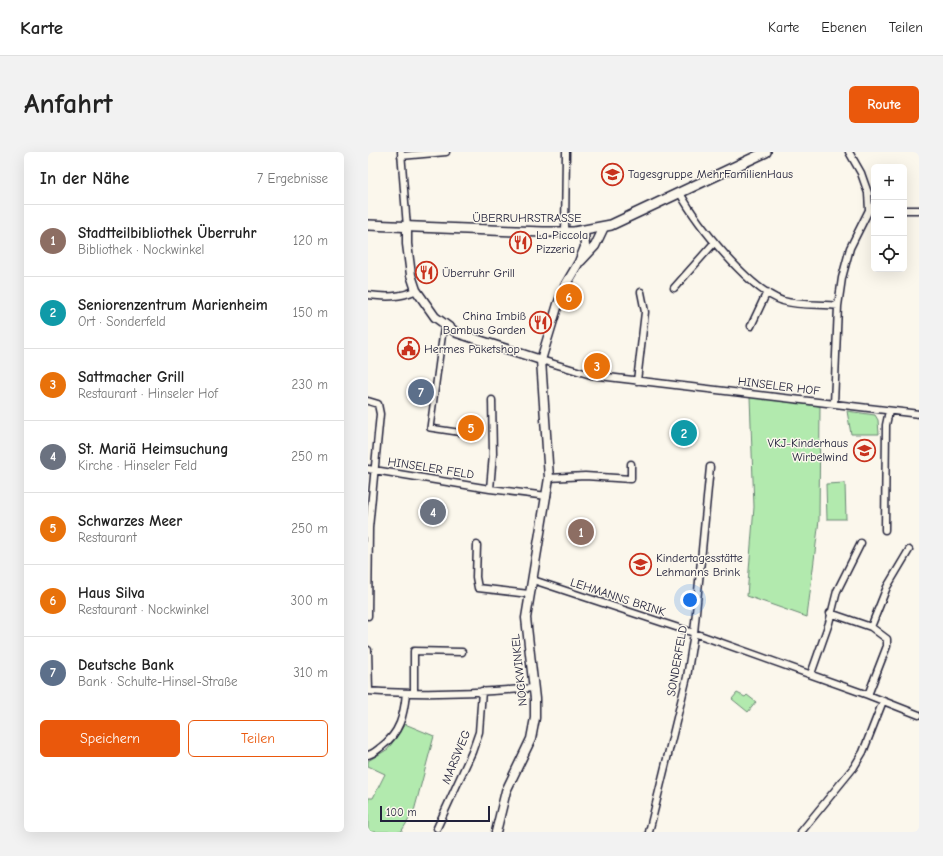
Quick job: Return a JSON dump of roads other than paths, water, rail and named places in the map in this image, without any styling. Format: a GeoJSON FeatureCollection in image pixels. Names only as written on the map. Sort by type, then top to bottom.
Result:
{"type":"FeatureCollection","features":[{"type":"Feature","properties":{"kind":"main road","name":"ÜBERRUHRSTRASSE"},"geometry":{"type":"LineString","coordinates":[[368,224],[407,227],[565,233],[584,231],[604,227],[627,219],[766,152]]}},
{"type":"Feature","properties":{"kind":"street"},"geometry":{"type":"LineString","coordinates":[[446,152],[401,154],[409,262],[416,290],[435,317],[457,333],[542,360]]}},
{"type":"Feature","properties":{"kind":"street"},"geometry":{"type":"LineString","coordinates":[[565,233],[566,152]]}},
{"type":"Feature","properties":{"kind":"street"},"geometry":{"type":"LineString","coordinates":[[834,404],[838,306],[842,278],[850,248],[871,210],[868,193],[861,173],[849,152]]}},
{"type":"Feature","properties":{"kind":"street"},"geometry":{"type":"LineString","coordinates":[[680,193],[714,243],[750,278],[767,292],[783,301],[838,306]]}},
{"type":"Feature","properties":{"kind":"street"},"geometry":{"type":"LineString","coordinates":[[907,210],[919,210]]}},
{"type":"Feature","properties":{"kind":"street","name":"NOCKWINKEL"},"geometry":{"type":"LineString","coordinates":[[579,262],[587,256],[604,227]]}},
{"type":"Feature","properties":{"kind":"street","name":"NOCKWINKEL"},"geometry":{"type":"LineString","coordinates":[[496,832],[506,791],[531,739],[536,710],[526,618],[549,478],[542,360],[558,304],[566,284],[579,262],[585,247],[584,231]]}},
{"type":"Feature","properties":{"kind":"street"},"geometry":{"type":"LineString","coordinates":[[674,288],[714,243]]}},
{"type":"Feature","properties":{"kind":"street"},"geometry":{"type":"LineString","coordinates":[[368,295],[394,296],[408,294],[416,290]]}},
{"type":"Feature","properties":{"kind":"street"},"geometry":{"type":"LineString","coordinates":[[637,381],[645,312],[641,292]]}},
{"type":"Feature","properties":{"kind":"street"},"geometry":{"type":"LineString","coordinates":[[751,326],[767,292]]}},
{"type":"Feature","properties":{"kind":"street"},"geometry":{"type":"LineString","coordinates":[[444,324],[430,428],[477,435]]}},
{"type":"Feature","properties":{"kind":"street","name":"HINSELER HOF"},"geometry":{"type":"LineString","coordinates":[[542,360],[591,375],[919,414]]}},
{"type":"Feature","properties":{"kind":"street","name":"HINSELER FELD"},"geometry":{"type":"LineString","coordinates":[[490,489],[493,454],[492,400]]}},
{"type":"Feature","properties":{"kind":"street"},"geometry":{"type":"LineString","coordinates":[[368,401],[378,404],[380,410],[369,528],[368,616]]}},
{"type":"Feature","properties":{"kind":"street"},"geometry":{"type":"LineString","coordinates":[[884,530],[886,425],[889,411]]}},
{"type":"Feature","properties":{"kind":"street"},"geometry":{"type":"LineString","coordinates":[[549,478],[585,476],[631,479],[631,464]]}},
{"type":"Feature","properties":{"kind":"street","name":"SONDERFELD"},"geometry":{"type":"LineString","coordinates":[[649,832],[687,677],[694,633],[710,467]]}},
{"type":"Feature","properties":{"kind":"street","name":"HINSELER FELD"},"geometry":{"type":"LineString","coordinates":[[368,469],[490,489],[547,496]]}},
{"type":"Feature","properties":{"kind":"street"},"geometry":{"type":"LineString","coordinates":[[811,674],[829,623],[830,613],[837,591],[861,543]]}},
{"type":"Feature","properties":{"kind":"street"},"geometry":{"type":"LineString","coordinates":[[477,545],[476,577],[478,588],[529,594]]}},
{"type":"Feature","properties":{"kind":"street"},"geometry":{"type":"LineString","coordinates":[[870,627],[887,587],[909,550]]}},
{"type":"Feature","properties":{"kind":"street","name":"LEHMANNS BRINK"},"geometry":{"type":"LineString","coordinates":[[533,580],[694,633],[811,674],[919,715]]}},
{"type":"Feature","properties":{"kind":"street"},"geometry":{"type":"LineString","coordinates":[[830,613],[870,627],[887,639],[887,646],[868,695]]}},
{"type":"Feature","properties":{"kind":"street"},"geometry":{"type":"LineString","coordinates":[[368,650],[369,691],[406,693],[534,688]]}},
{"type":"Feature","properties":{"kind":"street"},"geometry":{"type":"LineString","coordinates":[[414,692],[414,651],[462,652]]}},
{"type":"Feature","properties":{"kind":"street","name":"MARSWEG"},"geometry":{"type":"LineString","coordinates":[[437,828],[472,752],[478,732],[482,691]]}},
{"type":"Feature","properties":{"kind":"street"},"geometry":{"type":"LineString","coordinates":[[368,755],[389,742],[399,728],[405,710],[406,693]]}},
{"type":"Feature","properties":{"kind":"street"},"geometry":{"type":"LineString","coordinates":[[801,832],[854,767],[863,752],[883,701]]}},
{"type":"Feature","properties":{"kind":"place","name":"Tagesgruppe MehrFamilienHaus"},"geometry":{"type":"Point","coordinates":[612,174]}},
{"type":"Feature","properties":{"kind":"place","name":"La Piccola Pizzeria"},"geometry":{"type":"Point","coordinates":[521,242]}},
{"type":"Feature","properties":{"kind":"place","name":"Überruhr Grill"},"geometry":{"type":"Point","coordinates":[426,273]}},
{"type":"Feature","properties":{"kind":"place","name":"Haus Silva"},"geometry":{"type":"Point","coordinates":[569,297]}},
{"type":"Feature","properties":{"kind":"place","name":"China Imbiß Bambus Garden"},"geometry":{"type":"Point","coordinates":[541,323]}},
{"type":"Feature","properties":{"kind":"place","name":"Hermes Paketshop"},"geometry":{"type":"Point","coordinates":[409,349]}},
{"type":"Feature","properties":{"kind":"place","name":"Sattmacher Grill"},"geometry":{"type":"Point","coordinates":[597,366]}},
{"type":"Feature","properties":{"kind":"place","name":"Deutsche Bank"},"geometry":{"type":"Point","coordinates":[421,392]}},
{"type":"Feature","properties":{"kind":"place","name":"Schwarzes Meer"},"geometry":{"type":"Point","coordinates":[471,428]}},
{"type":"Feature","properties":{"kind":"place","name":"Seniorenzentrum Marienheim"},"geometry":{"type":"Point","coordinates":[684,433]}},
{"type":"Feature","properties":{"kind":"place","name":"VKJ-Kinderhaus Wirbelwind"},"geometry":{"type":"Point","coordinates":[864,450]}},
{"type":"Feature","properties":{"kind":"place","name":"St. Mariä Heimsuchung"},"geometry":{"type":"Point","coordinates":[433,512]}},
{"type":"Feature","properties":{"kind":"place","name":"Stadtteilbibliothek Überruhr"},"geometry":{"type":"Point","coordinates":[581,532]}},
{"type":"Feature","properties":{"kind":"place","name":"Kindertagesstätte Lehmanns Brink"},"geometry":{"type":"Point","coordinates":[641,565]}}]}
